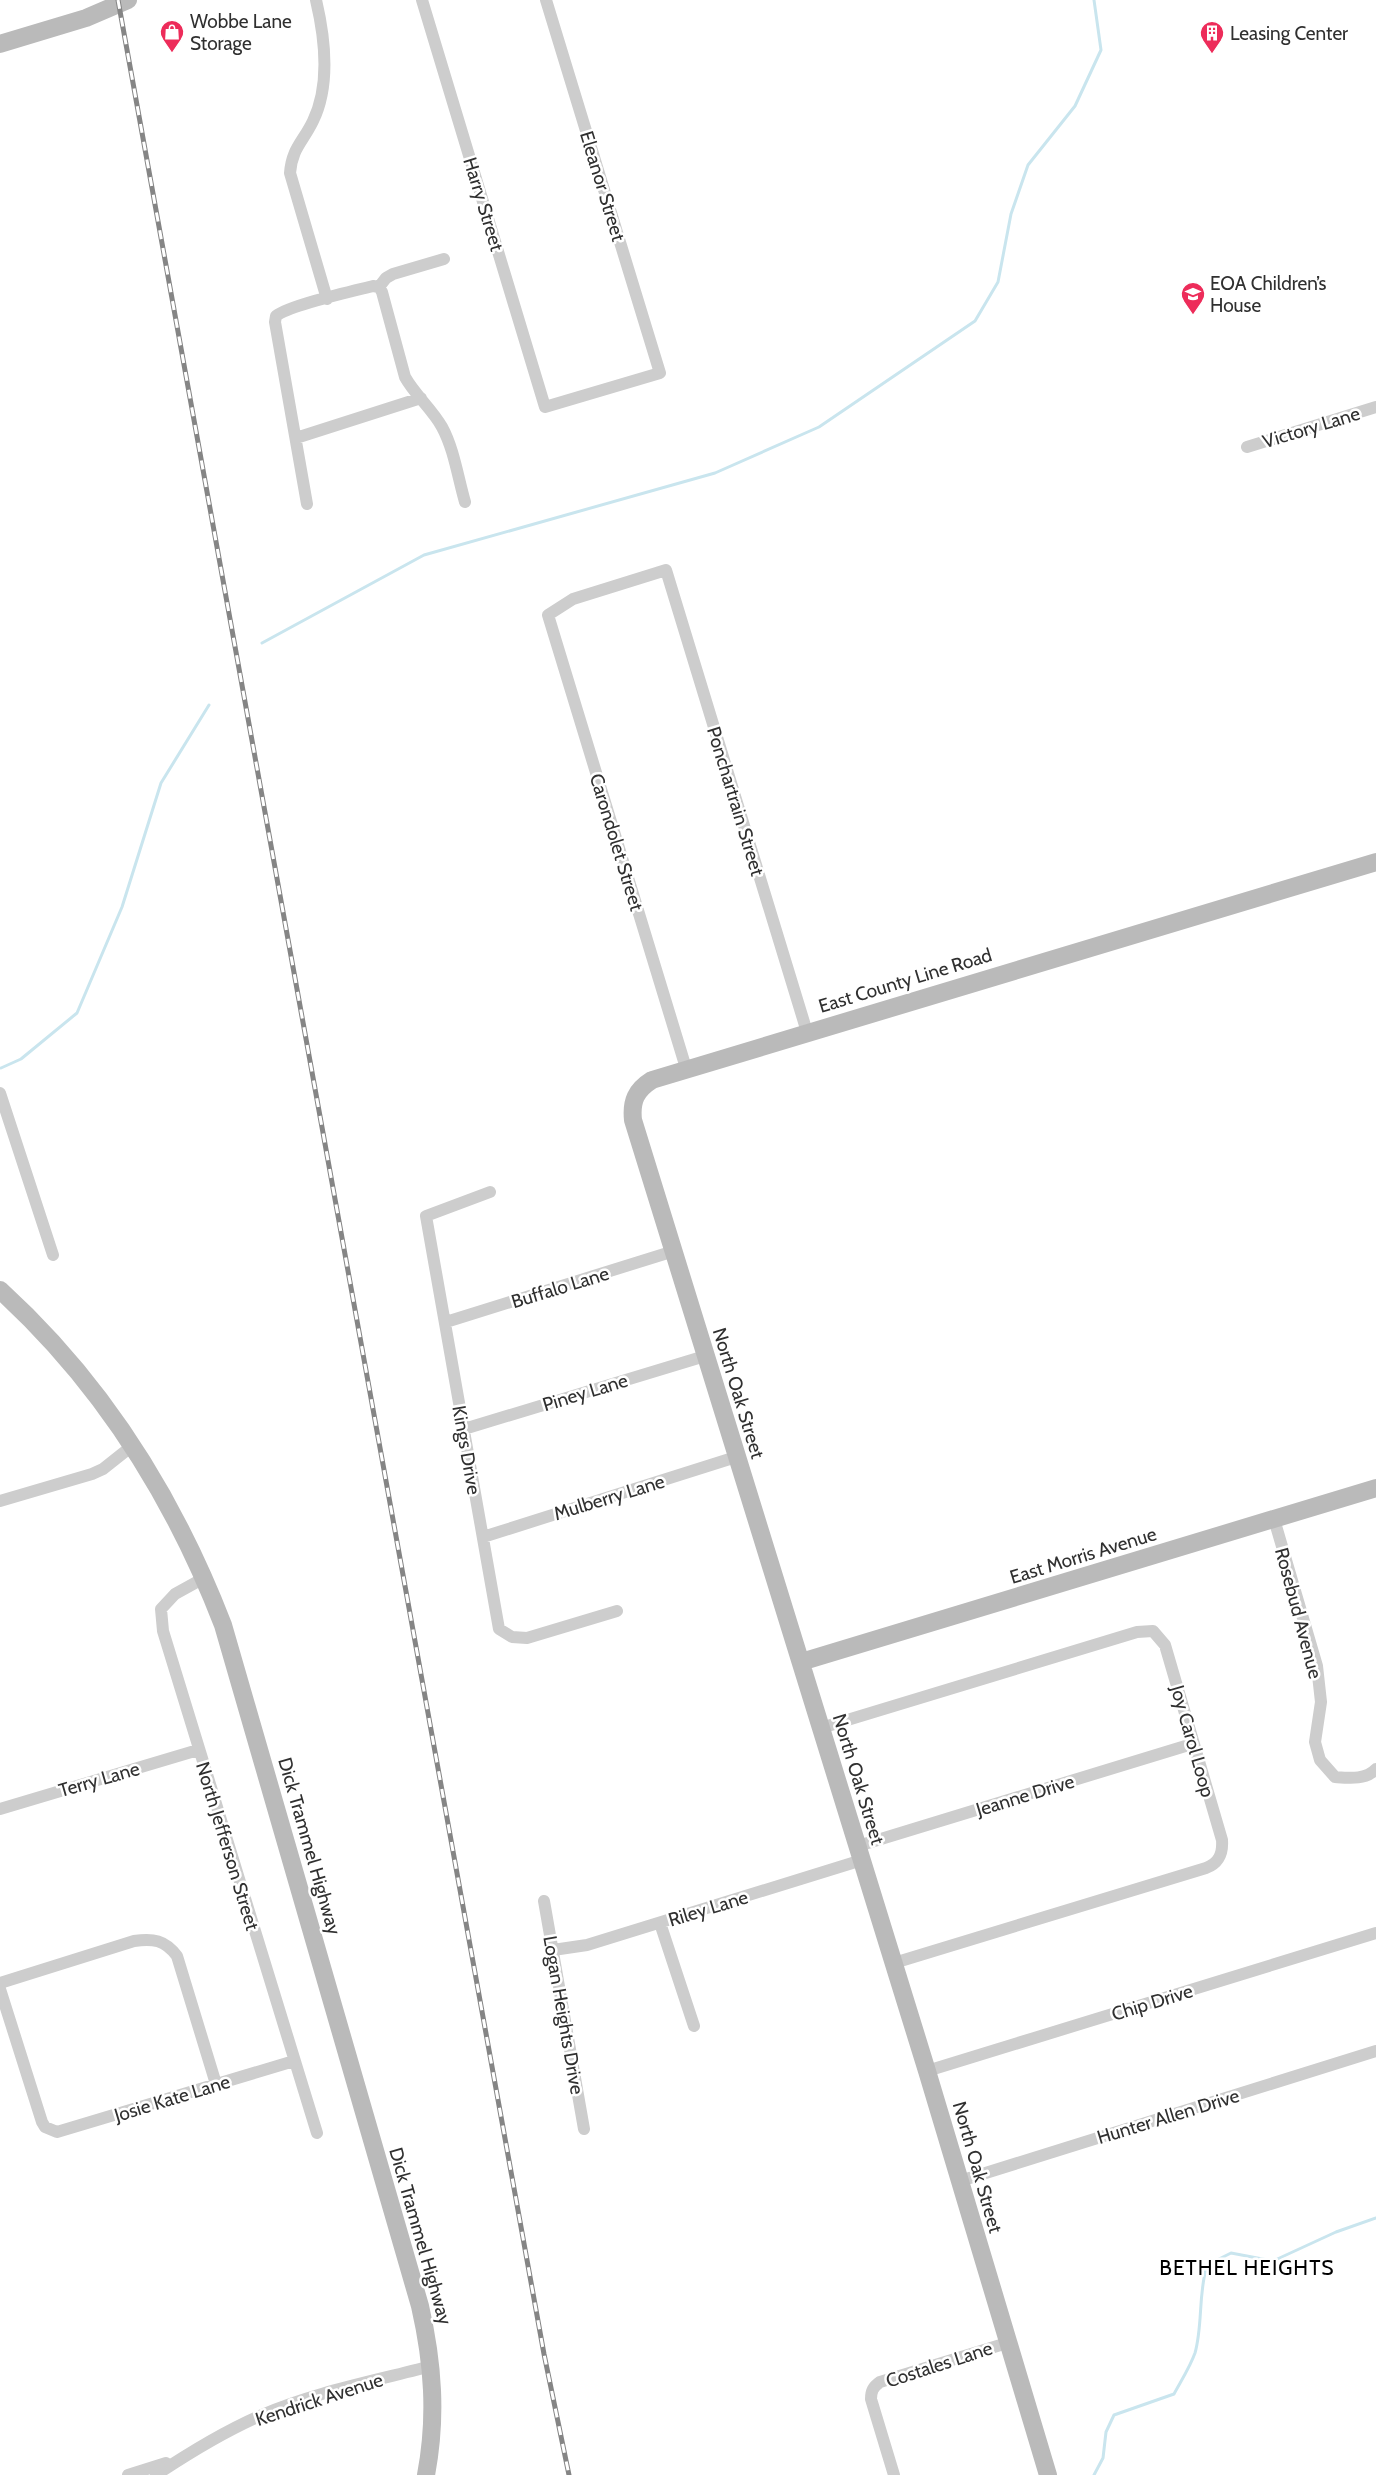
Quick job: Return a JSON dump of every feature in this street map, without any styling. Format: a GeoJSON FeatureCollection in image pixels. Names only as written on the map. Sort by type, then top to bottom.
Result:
{"type":"FeatureCollection","features":[{"type":"Feature","properties":{"kind":"street"},"geometry":{"type":"LineString","coordinates":[[0,44],[86,18],[128,0]]}},
{"type":"Feature","properties":{"kind":"street"},"geometry":{"type":"LineString","coordinates":[[316,0],[323,28],[325,80],[314,120],[291,156],[290,173],[327,299]]}},
{"type":"Feature","properties":{"kind":"street","name":"Harry Street"},"geometry":{"type":"LineString","coordinates":[[422,0],[545,408],[660,373]]}},
{"type":"Feature","properties":{"kind":"street","name":"Eleanor Street"},"geometry":{"type":"LineString","coordinates":[[546,0],[660,373]]}},
{"type":"Feature","properties":{"kind":"street"},"geometry":{"type":"LineString","coordinates":[[378,287],[386,278],[393,274],[444,258]]}},
{"type":"Feature","properties":{"kind":"street"},"geometry":{"type":"LineString","coordinates":[[307,504],[275,319],[283,312],[373,286],[378,287],[382,292],[405,377],[412,390],[421,398],[442,428],[448,441],[465,502]]}},
{"type":"Feature","properties":{"kind":"street"},"geometry":{"type":"LineString","coordinates":[[296,438],[421,398]]}},
{"type":"Feature","properties":{"kind":"street","name":"Victory Lane"},"geometry":{"type":"LineString","coordinates":[[1247,447],[1376,408]]}},
{"type":"Feature","properties":{"kind":"street","name":"Carondolet Street"},"geometry":{"type":"LineString","coordinates":[[666,570],[573,598],[548,615],[686,1068]]}},
{"type":"Feature","properties":{"kind":"street","name":"Ponchartrain Street"},"geometry":{"type":"LineString","coordinates":[[666,570],[807,1032]]}},
{"type":"Feature","properties":{"kind":"street","name":"East County Line Road"},"geometry":{"type":"LineString","coordinates":[[635,1096],[640,1087],[652,1080],[686,1068],[1376,862]]}},
{"type":"Feature","properties":{"kind":"street"},"geometry":{"type":"LineString","coordinates":[[0,1092],[53,1255]]}},
{"type":"Feature","properties":{"kind":"street","name":"North Oak Street"},"geometry":{"type":"LineString","coordinates":[[635,1096],[632,1108],[633,1120],[894,1963],[1048,2475]]}},
{"type":"Feature","properties":{"kind":"street","name":"Kings Drive"},"geometry":{"type":"LineString","coordinates":[[490,1192],[426,1216],[499,1629],[512,1637],[527,1638],[616,1611]]}},
{"type":"Feature","properties":{"kind":"street","name":"Buffalo Lane"},"geometry":{"type":"LineString","coordinates":[[446,1322],[674,1251]]}},
{"type":"Feature","properties":{"kind":"street","name":"Dick Trammel Highway"},"geometry":{"type":"LineString","coordinates":[[0,1290],[61,1352],[90,1387],[132,1446],[162,1495],[204,1578],[237,1669],[420,2306],[431,2366],[434,2414],[426,2475]]}},
{"type":"Feature","properties":{"kind":"street","name":"Piney Lane"},"geometry":{"type":"LineString","coordinates":[[464,1429],[706,1356]]}},
{"type":"Feature","properties":{"kind":"street"},"geometry":{"type":"LineString","coordinates":[[0,1501],[92,1474],[103,1469],[132,1446]]}},
{"type":"Feature","properties":{"kind":"street","name":"Mulberry Lane"},"geometry":{"type":"LineString","coordinates":[[482,1537],[736,1457]]}},
{"type":"Feature","properties":{"kind":"street","name":"East Morris Avenue"},"geometry":{"type":"LineString","coordinates":[[801,1662],[1376,1488]]}},
{"type":"Feature","properties":{"kind":"street","name":"Rosebud Avenue"},"geometry":{"type":"LineString","coordinates":[[1274,1519],[1317,1666],[1321,1702],[1315,1742],[1320,1760],[1336,1777],[1355,1778],[1372,1773],[1376,1768]]}},
{"type":"Feature","properties":{"kind":"street","name":"North Jefferson Street"},"geometry":{"type":"LineString","coordinates":[[204,1578],[175,1594],[161,1609],[160,1618],[198,1750],[317,2132]]}},
{"type":"Feature","properties":{"kind":"street","name":"Joy Carol Loop"},"geometry":{"type":"LineString","coordinates":[[821,1728],[1137,1632],[1153,1631],[1165,1645],[1192,1744],[1222,1840],[1221,1854],[1213,1865],[894,1963]]}},
{"type":"Feature","properties":{"kind":"street","name":"Jeanne Drive"},"geometry":{"type":"LineString","coordinates":[[860,1853],[1192,1744]]}},
{"type":"Feature","properties":{"kind":"street","name":"Terry Lane"},"geometry":{"type":"LineString","coordinates":[[0,1809],[198,1750]]}},
{"type":"Feature","properties":{"kind":"street","name":"Riley Lane"},"geometry":{"type":"LineString","coordinates":[[553,1950],[587,1945],[660,1922],[860,1853]]}},
{"type":"Feature","properties":{"kind":"street","name":"Logan Heights Drive"},"geometry":{"type":"LineString","coordinates":[[544,1901],[584,2129]]}},
{"type":"Feature","properties":{"kind":"street"},"geometry":{"type":"LineString","coordinates":[[660,1922],[694,2026]]}},
{"type":"Feature","properties":{"kind":"street","name":"Chip Drive"},"geometry":{"type":"LineString","coordinates":[[927,2071],[1376,1933]]}},
{"type":"Feature","properties":{"kind":"street"},"geometry":{"type":"LineString","coordinates":[[0,1983],[134,1941],[149,1939],[162,1942],[176,1956],[216,2084]]}},
{"type":"Feature","properties":{"kind":"street","name":"Josie Kate Lane"},"geometry":{"type":"LineString","coordinates":[[0,1989],[42,2122],[50,2131],[64,2132],[294,2061]]}},
{"type":"Feature","properties":{"kind":"street","name":"Hunter Allen Drive"},"geometry":{"type":"LineString","coordinates":[[960,2181],[1376,2051]]}},
{"type":"Feature","properties":{"kind":"street","name":"Costales Lane"},"geometry":{"type":"LineString","coordinates":[[894,2475],[871,2399],[875,2386],[886,2380],[1008,2343]]}},
{"type":"Feature","properties":{"kind":"street","name":"Kendrick Avenue"},"geometry":{"type":"LineString","coordinates":[[156,2475],[185,2456],[263,2414],[338,2390],[431,2366]]}},
{"type":"Feature","properties":{"kind":"street","name":"Kendrick Avenue"},"geometry":{"type":"LineString","coordinates":[[128,2475],[185,2456]]}},
{"type":"Feature","properties":{"kind":"waterway"},"geometry":{"type":"LineString","coordinates":[[262,643],[424,555],[715,473],[819,427],[975,321],[998,282],[1011,214],[1028,165],[1075,106],[1101,50],[1094,0]]}},
{"type":"Feature","properties":{"kind":"waterway"},"geometry":{"type":"LineString","coordinates":[[1,1068],[21,1059],[77,1013],[122,907],[161,783],[209,705]]}},
{"type":"Feature","properties":{"kind":"waterway"},"geometry":{"type":"LineString","coordinates":[[1094,2475],[1103,2458],[1106,2432],[1114,2415],[1174,2394],[1191,2363],[1199,2332],[1202,2287],[1207,2265],[1231,2253],[1273,2261],[1336,2232],[1376,2218]]}},
{"type":"Feature","properties":{"kind":"railway"},"geometry":{"type":"LineString","coordinates":[[118,0],[544,2354],[569,2475]]}},
{"type":"Feature","properties":{"kind":"place","name":"Wobbe Lane Storage"},"geometry":{"type":"Point","coordinates":[172,53]}},
{"type":"Feature","properties":{"kind":"place","name":"Leasing Center"},"geometry":{"type":"Point","coordinates":[1212,54]}},
{"type":"Feature","properties":{"kind":"place","name":"EOA Children’s House"},"geometry":{"type":"Point","coordinates":[1193,315]}},
{"type":"Feature","properties":{"kind":"district","name":"BETHEL HEIGHTS"},"geometry":{"type":"Point","coordinates":[1247,2268]}}]}
